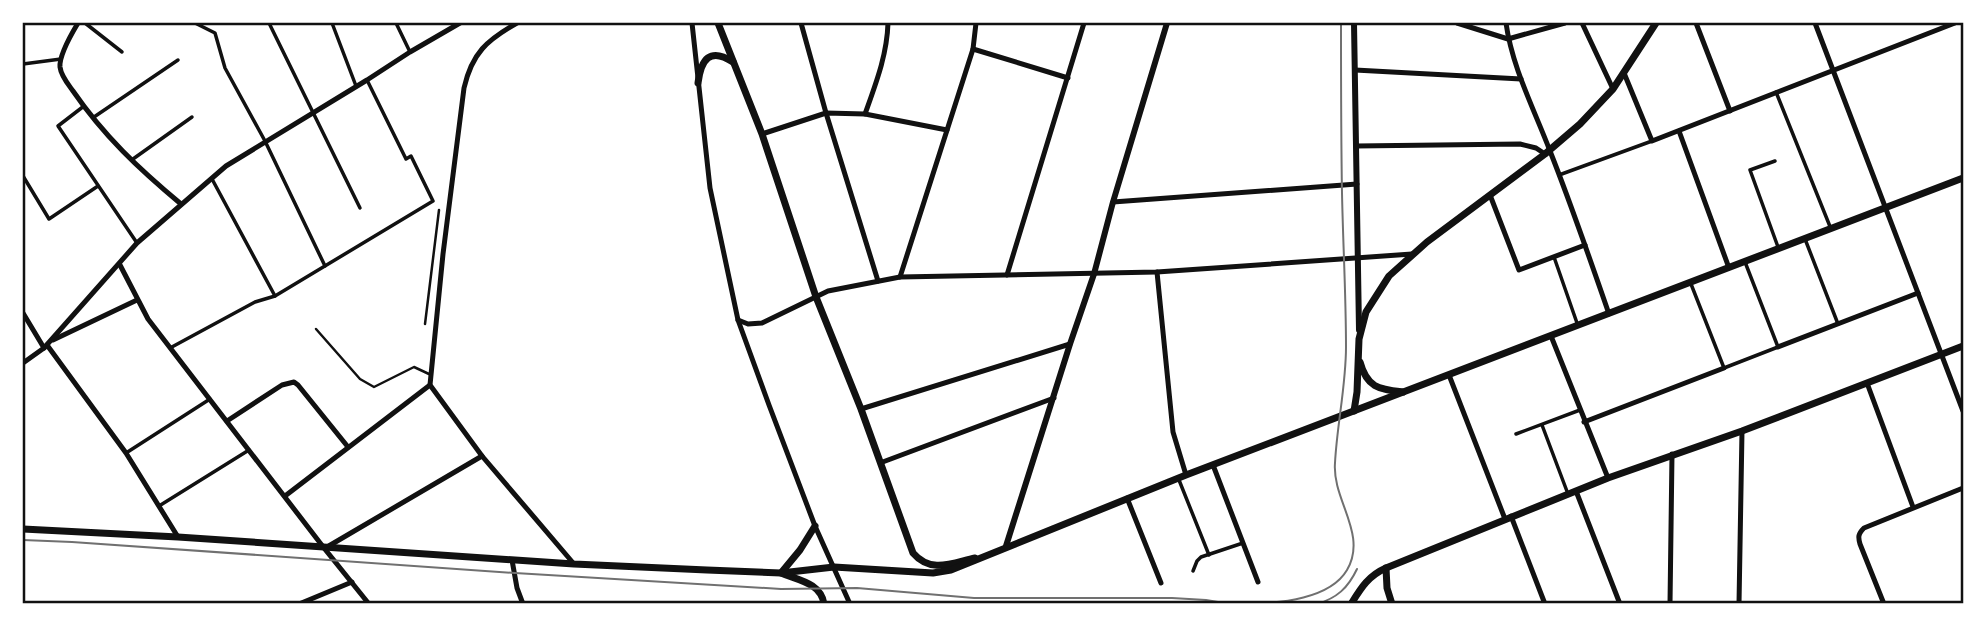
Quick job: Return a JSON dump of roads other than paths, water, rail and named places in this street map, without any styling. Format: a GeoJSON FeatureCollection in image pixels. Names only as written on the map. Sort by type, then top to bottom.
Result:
{"type":"FeatureCollection","features":[{"type":"Feature","properties":{"kind":"main road"},"geometry":{"type":"LineString","coordinates":[[718,23],[762,134],[816,297],[861,409],[913,553],[920,562],[933,566],[986,556]]}},
{"type":"Feature","properties":{"kind":"main road"},"geometry":{"type":"LineString","coordinates":[[1354,411],[1359,339],[1366,312],[1389,276],[1412,254],[1580,124],[1613,89],[1656,23]]}},
{"type":"Feature","properties":{"kind":"main road"},"geometry":{"type":"LineString","coordinates":[[698,83],[700,68],[712,55],[723,55],[733,62]]}},
{"type":"Feature","properties":{"kind":"main road"},"geometry":{"type":"LineString","coordinates":[[23,529],[574,564],[781,573],[834,567],[933,573],[965,566],[1006,546],[1182,476],[1963,178]]}},
{"type":"Feature","properties":{"kind":"main road"},"geometry":{"type":"LineString","coordinates":[[1351,604],[1362,585],[1373,574],[1384,569],[1608,478],[1963,346]]}},
{"type":"Feature","properties":{"kind":"main road"},"geometry":{"type":"LineString","coordinates":[[1358,358],[1370,383],[1381,389],[1404,392]]}},
{"type":"Feature","properties":{"kind":"main road"},"geometry":{"type":"LineString","coordinates":[[781,573],[816,526]]}},
{"type":"Feature","properties":{"kind":"main road"},"geometry":{"type":"LineString","coordinates":[[1384,569],[1392,604]]}},
{"type":"Feature","properties":{"kind":"main road"},"geometry":{"type":"LineString","coordinates":[[781,573],[815,586],[823,597],[824,604]]}},
{"type":"Feature","properties":{"kind":"street"},"geometry":{"type":"LineString","coordinates":[[78,23],[61,59],[61,71],[92,118],[131,161],[181,204]]}},
{"type":"Feature","properties":{"kind":"street"},"geometry":{"type":"LineString","coordinates":[[85,23],[122,52]]}},
{"type":"Feature","properties":{"kind":"street"},"geometry":{"type":"LineString","coordinates":[[195,23],[215,33],[225,68],[265,141],[325,266]]}},
{"type":"Feature","properties":{"kind":"street"},"geometry":{"type":"LineString","coordinates":[[269,23],[360,208]]}},
{"type":"Feature","properties":{"kind":"street"},"geometry":{"type":"LineString","coordinates":[[332,23],[356,86]]}},
{"type":"Feature","properties":{"kind":"street"},"geometry":{"type":"LineString","coordinates":[[397,23],[410,51]]}},
{"type":"Feature","properties":{"kind":"street"},"geometry":{"type":"LineString","coordinates":[[47,345],[137,243],[211,177],[410,51],[460,23]]}},
{"type":"Feature","properties":{"kind":"street"},"geometry":{"type":"LineString","coordinates":[[285,496],[430,385],[443,254],[468,71],[476,55],[491,40],[517,23]]}},
{"type":"Feature","properties":{"kind":"street"},"geometry":{"type":"LineString","coordinates":[[692,23],[710,188],[738,320],[816,526],[850,604]]}},
{"type":"Feature","properties":{"kind":"street"},"geometry":{"type":"LineString","coordinates":[[801,23],[878,281]]}},
{"type":"Feature","properties":{"kind":"street"},"geometry":{"type":"LineString","coordinates":[[865,114],[883,65],[888,23]]}},
{"type":"Feature","properties":{"kind":"street"},"geometry":{"type":"LineString","coordinates":[[900,277],[972,49],[976,23]]}},
{"type":"Feature","properties":{"kind":"street"},"geometry":{"type":"LineString","coordinates":[[1007,275],[1084,23]]}},
{"type":"Feature","properties":{"kind":"street"},"geometry":{"type":"LineString","coordinates":[[1006,546],[1094,274],[1167,23]]}},
{"type":"Feature","properties":{"kind":"street"},"geometry":{"type":"LineString","coordinates":[[1354,23],[1359,339]]}},
{"type":"Feature","properties":{"kind":"street"},"geometry":{"type":"LineString","coordinates":[[1457,23],[1508,39],[1565,23]]}},
{"type":"Feature","properties":{"kind":"street"},"geometry":{"type":"LineString","coordinates":[[1506,23],[1508,39],[1521,79],[1609,314]]}},
{"type":"Feature","properties":{"kind":"street"},"geometry":{"type":"LineString","coordinates":[[1582,23],[1613,89]]}},
{"type":"Feature","properties":{"kind":"street"},"geometry":{"type":"LineString","coordinates":[[1696,23],[1730,111]]}},
{"type":"Feature","properties":{"kind":"street"},"geometry":{"type":"LineString","coordinates":[[1815,23],[1963,411]]}},
{"type":"Feature","properties":{"kind":"street"},"geometry":{"type":"LineString","coordinates":[[1559,175],[1955,23]]}},
{"type":"Feature","properties":{"kind":"street"},"geometry":{"type":"LineString","coordinates":[[972,49],[1068,78]]}},
{"type":"Feature","properties":{"kind":"street"},"geometry":{"type":"LineString","coordinates":[[23,64],[61,59]]}},
{"type":"Feature","properties":{"kind":"street"},"geometry":{"type":"LineString","coordinates":[[92,118],[178,60]]}},
{"type":"Feature","properties":{"kind":"street"},"geometry":{"type":"LineString","coordinates":[[1355,70],[1521,79]]}},
{"type":"Feature","properties":{"kind":"street"},"geometry":{"type":"LineString","coordinates":[[1624,72],[1652,141]]}},
{"type":"Feature","properties":{"kind":"street"},"geometry":{"type":"LineString","coordinates":[[170,348],[255,302],[275,296],[433,201],[411,156],[406,159],[367,80]]}},
{"type":"Feature","properties":{"kind":"street"},"geometry":{"type":"LineString","coordinates":[[1776,92],[1831,229]]}},
{"type":"Feature","properties":{"kind":"street"},"geometry":{"type":"LineString","coordinates":[[83,106],[58,126],[137,243]]}},
{"type":"Feature","properties":{"kind":"street"},"geometry":{"type":"LineString","coordinates":[[762,134],[826,113],[865,114],[947,131]]}},
{"type":"Feature","properties":{"kind":"street"},"geometry":{"type":"LineString","coordinates":[[131,161],[192,117]]}},
{"type":"Feature","properties":{"kind":"street"},"geometry":{"type":"LineString","coordinates":[[1678,131],[1728,268]]}},
{"type":"Feature","properties":{"kind":"street"},"geometry":{"type":"LineString","coordinates":[[1356,146],[1520,144],[1547,152]]}},
{"type":"Feature","properties":{"kind":"street"},"geometry":{"type":"LineString","coordinates":[[1775,161],[1750,170],[1778,249]]}},
{"type":"Feature","properties":{"kind":"street"},"geometry":{"type":"LineString","coordinates":[[23,176],[49,219],[98,186]]}},
{"type":"Feature","properties":{"kind":"street"},"geometry":{"type":"LineString","coordinates":[[211,177],[275,296]]}},
{"type":"Feature","properties":{"kind":"street"},"geometry":{"type":"LineString","coordinates":[[1113,202],[1357,184]]}},
{"type":"Feature","properties":{"kind":"street"},"geometry":{"type":"LineString","coordinates":[[1490,195],[1519,270],[1585,245]]}},
{"type":"Feature","properties":{"kind":"street"},"geometry":{"type":"LineString","coordinates":[[1805,239],[1838,324]]}},
{"type":"Feature","properties":{"kind":"street"},"geometry":{"type":"LineString","coordinates":[[738,320],[748,324],[762,323],[838,288],[900,277],[1157,272],[1412,254]]}},
{"type":"Feature","properties":{"kind":"street"},"geometry":{"type":"LineString","coordinates":[[1554,257],[1578,326]]}},
{"type":"Feature","properties":{"kind":"street"},"geometry":{"type":"LineString","coordinates":[[1745,262],[1777,347]]}},
{"type":"Feature","properties":{"kind":"street"},"geometry":{"type":"LineString","coordinates":[[120,265],[137,300],[170,348],[369,604]]}},
{"type":"Feature","properties":{"kind":"street"},"geometry":{"type":"LineString","coordinates":[[1157,272],[1172,425],[1182,476],[1209,555]]}},
{"type":"Feature","properties":{"kind":"street"},"geometry":{"type":"LineString","coordinates":[[1691,282],[1724,368]]}},
{"type":"Feature","properties":{"kind":"street"},"geometry":{"type":"LineString","coordinates":[[1584,422],[1918,293]]}},
{"type":"Feature","properties":{"kind":"street"},"geometry":{"type":"LineString","coordinates":[[23,363],[47,345],[137,300]]}},
{"type":"Feature","properties":{"kind":"street"},"geometry":{"type":"LineString","coordinates":[[23,313],[126,453],[178,537]]}},
{"type":"Feature","properties":{"kind":"street"},"geometry":{"type":"LineString","coordinates":[[1551,336],[1608,478]]}},
{"type":"Feature","properties":{"kind":"street"},"geometry":{"type":"LineString","coordinates":[[861,409],[1070,344]]}},
{"type":"Feature","properties":{"kind":"street"},"geometry":{"type":"LineString","coordinates":[[1449,375],[1545,604]]}},
{"type":"Feature","properties":{"kind":"street"},"geometry":{"type":"LineString","coordinates":[[227,421],[282,385],[294,383],[348,447]]}},
{"type":"Feature","properties":{"kind":"street"},"geometry":{"type":"LineString","coordinates":[[1867,383],[1913,507]]}},
{"type":"Feature","properties":{"kind":"street"},"geometry":{"type":"LineString","coordinates":[[430,385],[482,456],[574,564]]}},
{"type":"Feature","properties":{"kind":"street"},"geometry":{"type":"LineString","coordinates":[[880,463],[1054,398]]}},
{"type":"Feature","properties":{"kind":"street"},"geometry":{"type":"LineString","coordinates":[[126,453],[210,399]]}},
{"type":"Feature","properties":{"kind":"street"},"geometry":{"type":"LineString","coordinates":[[1516,434],[1580,410]]}},
{"type":"Feature","properties":{"kind":"street"},"geometry":{"type":"LineString","coordinates":[[1542,425],[1620,604]]}},
{"type":"Feature","properties":{"kind":"street"},"geometry":{"type":"LineString","coordinates":[[1739,604],[1742,430]]}},
{"type":"Feature","properties":{"kind":"street"},"geometry":{"type":"LineString","coordinates":[[159,506],[250,450]]}},
{"type":"Feature","properties":{"kind":"street"},"geometry":{"type":"LineString","coordinates":[[1670,604],[1672,454]]}},
{"type":"Feature","properties":{"kind":"street"},"geometry":{"type":"LineString","coordinates":[[324,548],[482,456]]}},
{"type":"Feature","properties":{"kind":"street"},"geometry":{"type":"LineString","coordinates":[[1213,465],[1258,582]]}},
{"type":"Feature","properties":{"kind":"street"},"geometry":{"type":"LineString","coordinates":[[1884,604],[1858,537],[1864,528],[1963,488]]}},
{"type":"Feature","properties":{"kind":"street"},"geometry":{"type":"LineString","coordinates":[[1126,498],[1161,583]]}},
{"type":"Feature","properties":{"kind":"street"},"geometry":{"type":"LineString","coordinates":[[1193,571],[1199,559],[1243,543]]}},
{"type":"Feature","properties":{"kind":"street"},"geometry":{"type":"LineString","coordinates":[[512,560],[523,604]]}},
{"type":"Feature","properties":{"kind":"street"},"geometry":{"type":"LineString","coordinates":[[299,604],[313,602],[352,582]]}},
{"type":"Feature","properties":{"kind":"lane"},"geometry":{"type":"LineString","coordinates":[[425,324],[439,211]]}},
{"type":"Feature","properties":{"kind":"lane"},"geometry":{"type":"LineString","coordinates":[[316,329],[360,379],[374,387],[414,367],[432,375]]}},
{"type":"Feature","properties":{"kind":"tram line"},"geometry":{"type":"LineString","coordinates":[[1250,604],[1303,598],[1317,593],[1339,580],[1352,557],[1352,530],[1339,490],[1335,463],[1346,347],[1341,23]]}},
{"type":"Feature","properties":{"kind":"tram line"},"geometry":{"type":"LineString","coordinates":[[23,540],[781,589],[857,588],[974,598],[1172,598],[1230,604]]}},
{"type":"Feature","properties":{"kind":"tram line"},"geometry":{"type":"LineString","coordinates":[[1317,604],[1341,591],[1357,569]]}},
{"type":"Feature","properties":{"kind":"tram line"},"geometry":{"type":"LineString","coordinates":[[840,604],[880,604]]}}]}
